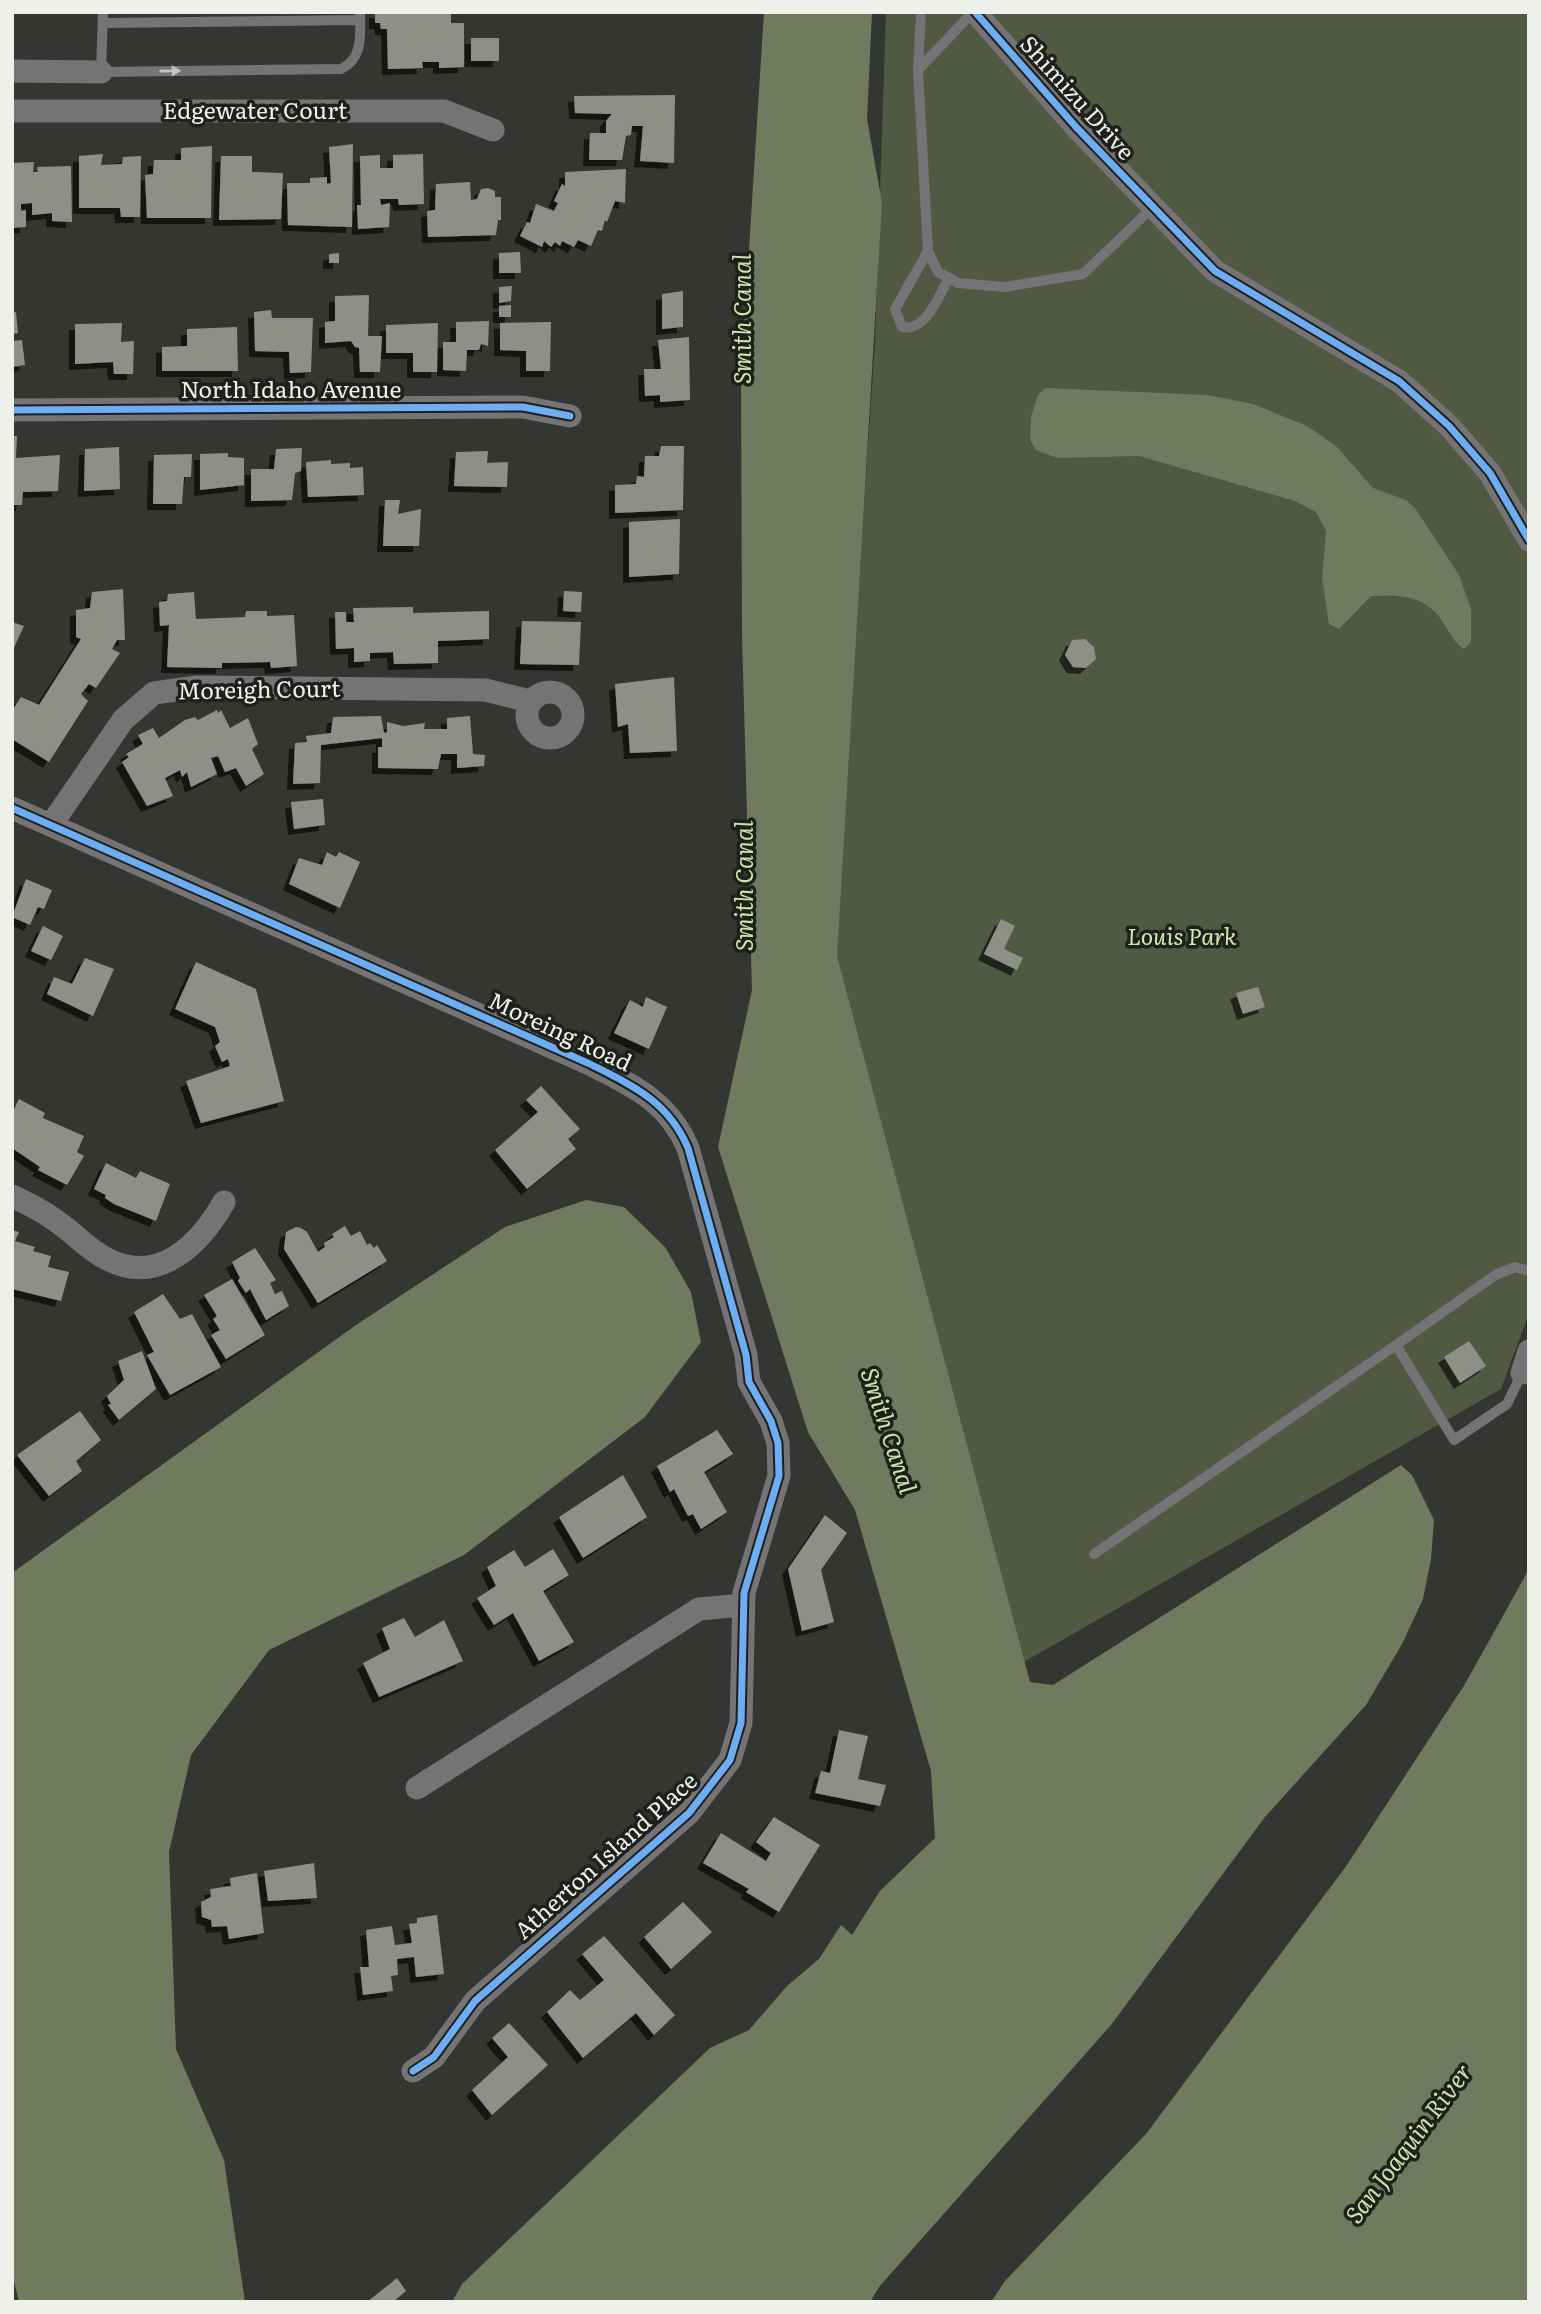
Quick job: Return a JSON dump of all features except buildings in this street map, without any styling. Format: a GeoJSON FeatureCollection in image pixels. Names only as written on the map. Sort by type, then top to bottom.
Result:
{"type":"FeatureCollection","features":[{"type":"Feature","properties":{"kind":"street","name":"Shimizu Drive"},"geometry":{"type":"LineString","coordinates":[[974,12],[1152,208],[1215,271],[1399,381],[1449,426],[1490,473],[1529,540]]}},
{"type":"Feature","properties":{"kind":"street"},"geometry":{"type":"LineString","coordinates":[[12,71],[102,72]]}},
{"type":"Feature","properties":{"kind":"street","name":"Edgewater Court"},"geometry":{"type":"LineString","coordinates":[[12,111],[444,111],[494,130]]}},
{"type":"Feature","properties":{"kind":"street","name":"North Idaho Avenue"},"geometry":{"type":"LineString","coordinates":[[12,410],[523,407],[570,416]]}},
{"type":"Feature","properties":{"kind":"street","name":"Moreigh Court"},"geometry":{"type":"LineString","coordinates":[[51,825],[123,720],[153,693],[197,687],[485,690],[530,701]]}},
{"type":"Feature","properties":{"kind":"street","name":"Moreing Road"},"geometry":{"type":"LineString","coordinates":[[12,808],[590,1064],[623,1081],[666,1110],[678,1126],[688,1148],[746,1355],[749,1382],[771,1421],[778,1443],[779,1476],[758,1548]]}},
{"type":"Feature","properties":{"kind":"street"},"geometry":{"type":"LineString","coordinates":[[12,1196],[61,1224],[106,1259],[123,1266],[148,1268],[166,1264],[199,1239],[224,1202]]}},
{"type":"Feature","properties":{"kind":"street","name":"Atherton Island Place"},"geometry":{"type":"LineString","coordinates":[[413,2071],[434,2057],[475,2001],[689,1812],[720,1776],[736,1746],[741,1723],[742,1605],[758,1548]]}},
{"type":"Feature","properties":{"kind":"street"},"geometry":{"type":"LineString","coordinates":[[417,1788],[699,1609],[742,1605]]}},
{"type":"Feature","properties":{"kind":"lane"},"geometry":{"type":"LineString","coordinates":[[921,12],[918,71],[928,251],[938,272],[958,283],[1004,287],[1083,274],[1152,208]]}},
{"type":"Feature","properties":{"kind":"lane"},"geometry":{"type":"LineString","coordinates":[[918,71],[974,12]]}},
{"type":"Feature","properties":{"kind":"lane"},"geometry":{"type":"LineString","coordinates":[[360,16],[359,49],[351,63],[341,69],[102,72],[103,18],[360,16]]}},
{"type":"Feature","properties":{"kind":"lane"},"geometry":{"type":"LineString","coordinates":[[928,251],[895,309],[902,327],[910,329],[921,324],[949,278]]}},
{"type":"Feature","properties":{"kind":"lane"},"geometry":{"type":"LineString","coordinates":[[1094,1554],[1497,1274],[1508,1268],[1526,1270]]}},
{"type":"Feature","properties":{"kind":"lane"},"geometry":{"type":"LineString","coordinates":[[1396,1345],[1454,1440],[1507,1404],[1525,1362]]}},
{"type":"Feature","properties":{"kind":"green space","name":"Louis Park"},"geometry":{"type":"Polygon","coordinates":[[[886,12],[1529,12],[1529,1313],[1501,1389],[1008,1671],[832,971],[875,344],[886,12]]]}},
{"type":"Feature","properties":{"kind":"water","name":"Smith Canal"},"geometry":{"type":"Polygon","coordinates":[[[764,12],[872,12],[867,119],[882,203],[837,956],[1030,1682],[1053,1685],[1401,1465],[1412,1475],[1434,1520],[1431,1559],[1423,1599],[1402,1644],[1366,1705],[1265,1817],[1111,2025],[879,2287],[870,2302],[452,2302],[462,2284],[710,2048],[749,2030],[787,1986],[819,1959],[841,1925],[852,1935],[880,1891],[935,1838],[931,1771],[855,1510],[808,1432],[718,1147],[752,990],[742,636],[741,375],[764,12]]]}},
{"type":"Feature","properties":{"kind":"water"},"geometry":{"type":"Polygon","coordinates":[[[1045,388],[1207,395],[1253,404],[1307,426],[1336,446],[1373,488],[1406,500],[1415,508],[1459,575],[1471,609],[1471,642],[1464,649],[1430,607],[1415,599],[1398,596],[1371,596],[1339,629],[1329,624],[1322,578],[1326,531],[1316,512],[1295,501],[1139,456],[1057,458],[1036,450],[1030,440],[1031,417],[1038,395],[1045,388]]]}},
{"type":"Feature","properties":{"kind":"water"},"geometry":{"type":"Polygon","coordinates":[[[586,1200],[624,1207],[665,1247],[691,1292],[701,1342],[645,1417],[464,1555],[269,1650],[191,1755],[169,1852],[176,2049],[224,2160],[245,2302],[19,2302],[12,2273],[12,1573],[356,1325],[505,1227],[586,1200]]]}},
{"type":"Feature","properties":{"kind":"water","name":"San Joaquin River"},"geometry":{"type":"Polygon","coordinates":[[[1529,1569],[1529,2302],[991,2302],[1005,2281],[1146,2134],[1347,1865],[1465,1684],[1529,1569]]]}},
{"type":"Feature","properties":{"kind":"cycle path"},"geometry":{"type":"LineString","coordinates":[[975,12],[1076,127],[1215,271],[1399,381],[1449,426],[1490,473],[1529,540]]}},
{"type":"Feature","properties":{"kind":"cycle path"},"geometry":{"type":"LineString","coordinates":[[12,410],[523,407],[570,416]]}},
{"type":"Feature","properties":{"kind":"cycle path"},"geometry":{"type":"LineString","coordinates":[[12,808],[590,1064],[635,1088],[660,1107],[680,1132],[688,1148],[746,1355],[749,1382],[771,1421],[778,1443],[779,1476],[744,1593],[741,1723],[730,1760],[689,1813],[475,2001],[434,2057],[413,2071]]}}]}
